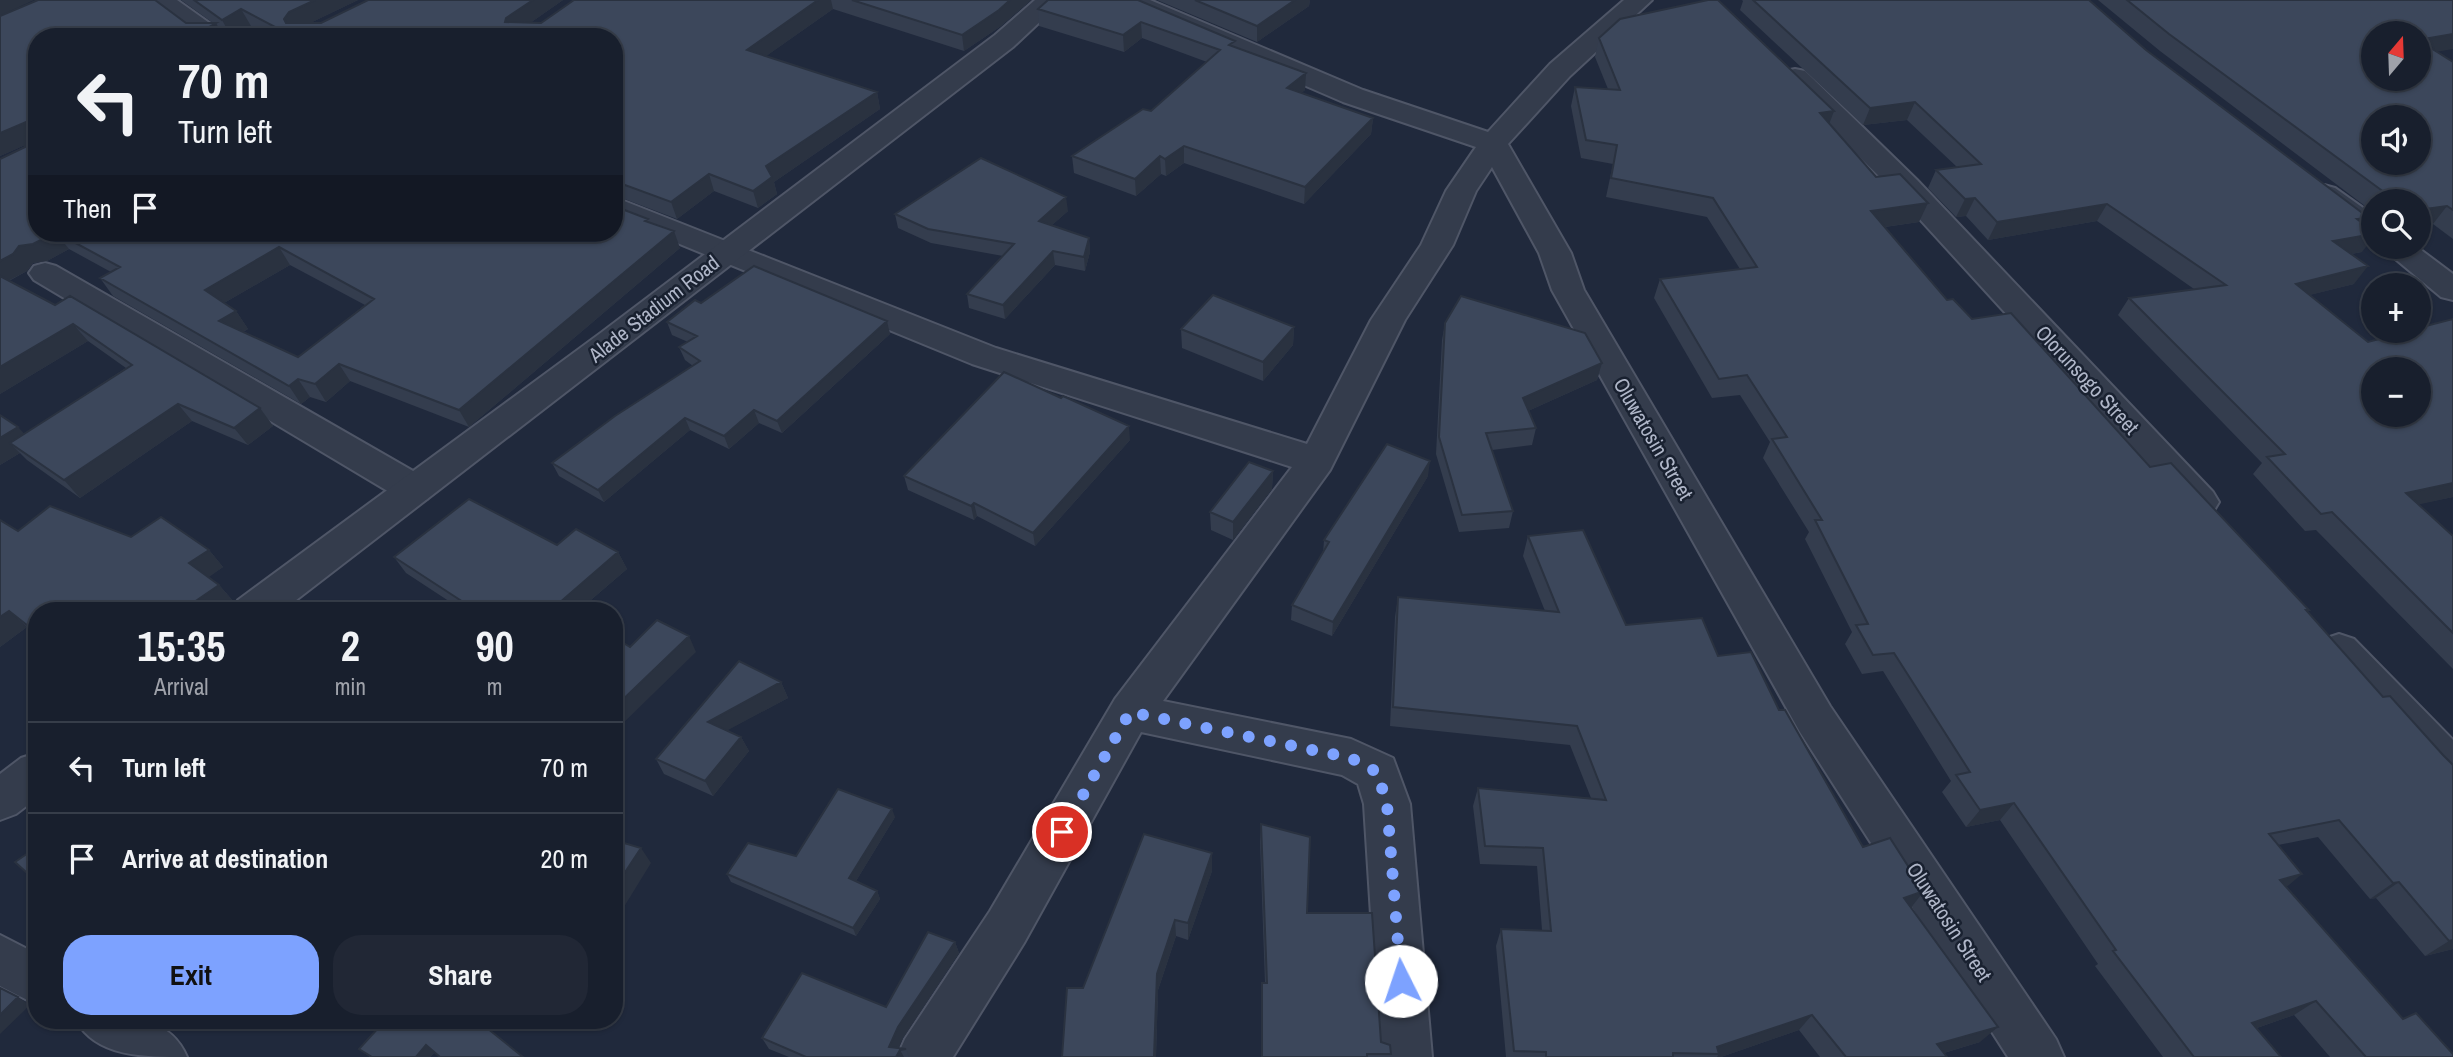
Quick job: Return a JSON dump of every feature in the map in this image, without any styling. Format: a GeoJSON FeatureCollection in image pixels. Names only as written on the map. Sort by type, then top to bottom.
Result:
{"type":"FeatureCollection","features":[{"type":"Feature","properties":{"kind":"street"},"geometry":{"type":"LineString","coordinates":[[160,0],[202,28]]}},
{"type":"Feature","properties":{"kind":"street","name":"Alade Stadium Road"},"geometry":{"type":"LineString","coordinates":[[264,602],[1004,41],[1050,0]]}},
{"type":"Feature","properties":{"kind":"street"},"geometry":{"type":"LineString","coordinates":[[923,1057],[1007,927],[1130,712],[1317,461],[1388,320],[1437,246],[1461,191],[1493,143],[1560,70],[1639,0]]}},
{"type":"Feature","properties":{"kind":"street"},"geometry":{"type":"LineString","coordinates":[[1138,2],[1353,96],[1493,143]]}},
{"type":"Feature","properties":{"kind":"street","name":"Olorunsogo Street"},"geometry":{"type":"LineString","coordinates":[[1769,53],[1906,186],[2219,522]]}},
{"type":"Feature","properties":{"kind":"street","name":"Oluwatosin Street"},"geometry":{"type":"LineString","coordinates":[[1493,143],[1555,253],[1568,290],[1815,719],[2038,1057]]}},
{"type":"Feature","properties":{"kind":"street"},"geometry":{"type":"LineString","coordinates":[[2306,180],[2361,221]]}},
{"type":"Feature","properties":{"kind":"street"},"geometry":{"type":"LineString","coordinates":[[623,210],[985,356],[1317,461]]}},
{"type":"Feature","properties":{"kind":"street"},"geometry":{"type":"LineString","coordinates":[[2413,259],[2453,290]]}},
{"type":"Feature","properties":{"kind":"street"},"geometry":{"type":"LineString","coordinates":[[45,273],[414,489]]}},
{"type":"Feature","properties":{"kind":"street"},"geometry":{"type":"LineString","coordinates":[[2314,624],[2453,770]]}},
{"type":"Feature","properties":{"kind":"street"},"geometry":{"type":"LineString","coordinates":[[1130,712],[1351,758],[1377,772],[1387,804],[1406,1057]]}},
{"type":"Feature","properties":{"kind":"street"},"geometry":{"type":"LineString","coordinates":[[0,800],[28,779]]}},
{"type":"Feature","properties":{"kind":"street"},"geometry":{"type":"LineString","coordinates":[[0,959],[28,976]]}},
{"type":"Feature","properties":{"kind":"street"},"geometry":{"type":"LineString","coordinates":[[116,1029],[161,1057]]}},
{"type":"Feature","properties":{"kind":"building"},"geometry":{"type":"Polygon","coordinates":[[[38,0],[155,0],[186,23],[216,23],[207,28],[28,28],[28,242],[37,242],[19,246],[13,254],[0,261],[0,159],[25,147],[26,122],[0,133],[0,16],[38,0]]]}},
{"type":"Feature","properties":{"kind":"building"},"geometry":{"type":"Polygon","coordinates":[[[194,0],[315,0],[289,12],[284,19],[286,23],[321,23],[368,0],[533,0],[506,18],[505,22],[541,23],[574,0],[818,0],[747,50],[877,92],[766,166],[772,177],[753,191],[709,174],[671,202],[623,184],[623,28],[277,28],[241,9],[222,20],[194,0]]]}},
{"type":"Feature","properties":{"kind":"building"},"geometry":{"type":"Polygon","coordinates":[[[852,0],[1010,0],[962,35],[852,0]]]}},
{"type":"Feature","properties":{"kind":"building"},"geometry":{"type":"Polygon","coordinates":[[[1048,0],[1138,0],[1235,41],[1229,45],[1306,73],[1287,88],[1373,118],[1305,187],[1184,146],[1165,159],[1160,156],[1135,179],[1072,156],[1143,109],[1151,111],[1220,50],[1141,22],[1123,35],[1038,9],[1048,0]]]}},
{"type":"Feature","properties":{"kind":"building"},"geometry":{"type":"Polygon","coordinates":[[[1195,0],[1295,0],[1257,26],[1195,0]]]}},
{"type":"Feature","properties":{"kind":"building"},"geometry":{"type":"Polygon","coordinates":[[[1718,0],[1834,111],[1820,113],[1876,177],[1900,174],[1928,203],[1871,211],[1947,300],[1953,299],[1972,319],[2011,313],[2150,467],[2171,463],[2309,610],[2306,610],[2383,697],[2390,696],[2453,765],[2453,940],[2449,941],[2399,882],[2393,883],[2339,820],[2269,834],[2302,874],[2280,880],[2403,1019],[2416,1013],[2453,1057],[2366,1057],[2316,1001],[2252,1023],[2281,1057],[2194,1057],[2113,951],[2116,950],[2014,803],[1980,810],[1956,775],[1970,772],[1894,653],[1873,655],[1856,625],[1868,624],[1815,520],[1822,520],[1772,439],[1787,437],[1747,375],[1719,379],[1660,279],[1757,267],[1713,198],[1611,178],[1617,145],[1586,140],[1575,87],[1620,90],[1599,38],[1620,19],[1718,0]]]}},
{"type":"Feature","properties":{"kind":"building"},"geometry":{"type":"Polygon","coordinates":[[[1753,0],[2089,0],[2146,50],[2361,212],[2361,219],[2357,219],[2361,222],[2361,236],[2333,241],[2368,266],[2296,284],[2361,336],[2361,343],[2431,343],[2431,325],[2453,319],[2453,483],[2406,493],[2453,536],[2453,633],[2332,512],[2321,514],[2267,457],[2285,454],[2129,298],[2226,285],[2107,204],[1997,222],[1975,198],[1965,199],[1936,170],[1981,164],[1915,102],[1870,108],[1753,0]]]}},
{"type":"Feature","properties":{"kind":"building"},"geometry":{"type":"Polygon","coordinates":[[[2127,0],[2453,0],[2453,34],[2431,38],[2431,21],[2361,21],[2361,91],[2431,91],[2431,48],[2453,62],[2453,210],[2447,206],[2431,208],[2431,189],[2380,189],[2169,34],[2127,0]]]}},
{"type":"Feature","properties":{"kind":"building"},"geometry":{"type":"Polygon","coordinates":[[[981,158],[1066,197],[1039,221],[1089,238],[1084,257],[1053,251],[1003,305],[967,294],[1014,244],[928,229],[895,214],[981,158]]]}},
{"type":"Feature","properties":{"kind":"building"},"geometry":{"type":"Polygon","coordinates":[[[623,209],[674,231],[459,410],[339,364],[315,384],[298,379],[289,386],[100,278],[120,267],[74,242],[623,242],[623,209]],[[279,247],[205,290],[236,311],[219,321],[298,357],[374,299],[279,247]]]}},
{"type":"Feature","properties":{"kind":"building"},"geometry":{"type":"Polygon","coordinates":[[[754,266],[887,321],[777,421],[754,410],[724,436],[685,418],[598,490],[552,463],[615,416],[700,361],[679,347],[697,336],[667,322],[695,300],[701,303],[754,266]]]}},
{"type":"Feature","properties":{"kind":"building"},"geometry":{"type":"Polygon","coordinates":[[[0,276],[55,305],[70,296],[260,408],[234,428],[178,404],[64,480],[10,443],[132,365],[73,324],[0,367],[0,276]]]}},
{"type":"Feature","properties":{"kind":"building"},"geometry":{"type":"Polygon","coordinates":[[[1213,295],[1294,327],[1263,362],[1181,329],[1213,295]]]}},
{"type":"Feature","properties":{"kind":"building"},"geometry":{"type":"Polygon","coordinates":[[[1461,296],[1585,333],[1602,363],[1523,398],[1536,428],[1486,433],[1513,511],[1462,515],[1439,437],[1445,323],[1461,296]]]}},
{"type":"Feature","properties":{"kind":"building"},"geometry":{"type":"Polygon","coordinates":[[[1004,372],[1129,426],[1033,533],[974,503],[971,506],[904,476],[1004,372]]]}},
{"type":"Feature","properties":{"kind":"building"},"geometry":{"type":"Polygon","coordinates":[[[0,415],[18,427],[0,438],[0,415]]]}},
{"type":"Feature","properties":{"kind":"building"},"geometry":{"type":"Polygon","coordinates":[[[1387,444],[1430,461],[1333,622],[1292,605],[1329,542],[1324,540],[1387,444]]]}},
{"type":"Feature","properties":{"kind":"building"},"geometry":{"type":"Polygon","coordinates":[[[1249,462],[1273,471],[1233,522],[1210,512],[1249,462]]]}},
{"type":"Feature","properties":{"kind":"building"},"geometry":{"type":"Polygon","coordinates":[[[469,499],[557,545],[576,529],[618,552],[560,602],[463,602],[394,557],[469,499]]]}},
{"type":"Feature","properties":{"kind":"building"},"geometry":{"type":"Polygon","coordinates":[[[50,506],[131,537],[161,517],[209,550],[189,563],[219,585],[194,602],[28,602],[28,626],[9,611],[0,617],[0,520],[18,531],[50,506]]]}},
{"type":"Feature","properties":{"kind":"building"},"geometry":{"type":"Polygon","coordinates":[[[1583,530],[1626,625],[1702,618],[1718,656],[1751,652],[1779,710],[1785,710],[1863,847],[1890,838],[1924,891],[1904,898],[1998,1027],[1937,1044],[1947,1057],[1846,1057],[1812,1015],[1717,1047],[1719,1054],[1673,1053],[1673,1057],[1546,1057],[1546,1052],[1514,1051],[1501,929],[1551,931],[1543,848],[1485,846],[1478,788],[1606,800],[1577,726],[1393,707],[1398,597],[1559,612],[1528,536],[1583,530]]]}},
{"type":"Feature","properties":{"kind":"building"},"geometry":{"type":"Polygon","coordinates":[[[657,620],[689,636],[623,699],[623,643],[630,647],[657,620]]]}},
{"type":"Feature","properties":{"kind":"building"},"geometry":{"type":"Polygon","coordinates":[[[739,661],[781,682],[708,722],[741,737],[705,781],[656,759],[739,661]]]}},
{"type":"Feature","properties":{"kind":"building"},"geometry":{"type":"Polygon","coordinates":[[[838,789],[892,809],[849,878],[877,891],[853,928],[727,874],[748,843],[796,856],[838,789]]]}},
{"type":"Feature","properties":{"kind":"building"},"geometry":{"type":"Polygon","coordinates":[[[1261,824],[1310,837],[1307,913],[1372,913],[1381,1042],[1390,1045],[1391,1054],[1367,1054],[1367,1057],[1262,1057],[1262,983],[1267,983],[1261,824]]]}},
{"type":"Feature","properties":{"kind":"building"},"geometry":{"type":"Polygon","coordinates":[[[1144,834],[1212,853],[1188,923],[1175,920],[1157,974],[1154,1057],[1062,1057],[1067,988],[1083,988],[1144,834]]]}},
{"type":"Feature","properties":{"kind":"building"},"geometry":{"type":"Polygon","coordinates":[[[623,843],[641,848],[623,875],[623,843]]]}},
{"type":"Feature","properties":{"kind":"building"},"geometry":{"type":"Polygon","coordinates":[[[28,853],[28,874],[15,862],[28,853]]]}},
{"type":"Feature","properties":{"kind":"building"},"geometry":{"type":"Polygon","coordinates":[[[928,932],[955,942],[898,1027],[889,1047],[906,1049],[900,1050],[896,1057],[806,1057],[762,1038],[802,973],[886,1007],[928,932]]]}},
{"type":"Feature","properties":{"kind":"building"},"geometry":{"type":"Polygon","coordinates":[[[0,988],[18,997],[0,1015],[0,988]]]}},
{"type":"Feature","properties":{"kind":"building"},"geometry":{"type":"Polygon","coordinates":[[[377,1029],[488,1029],[523,1057],[440,1057],[426,1045],[416,1057],[372,1057],[359,1049],[377,1029]]]}},
{"type":"Feature","properties":{"kind":"route"},"geometry":{"type":"LineString","coordinates":[[1062,832],[1130,712],[1351,758],[1377,772],[1387,804],[1401,981]]}}]}
